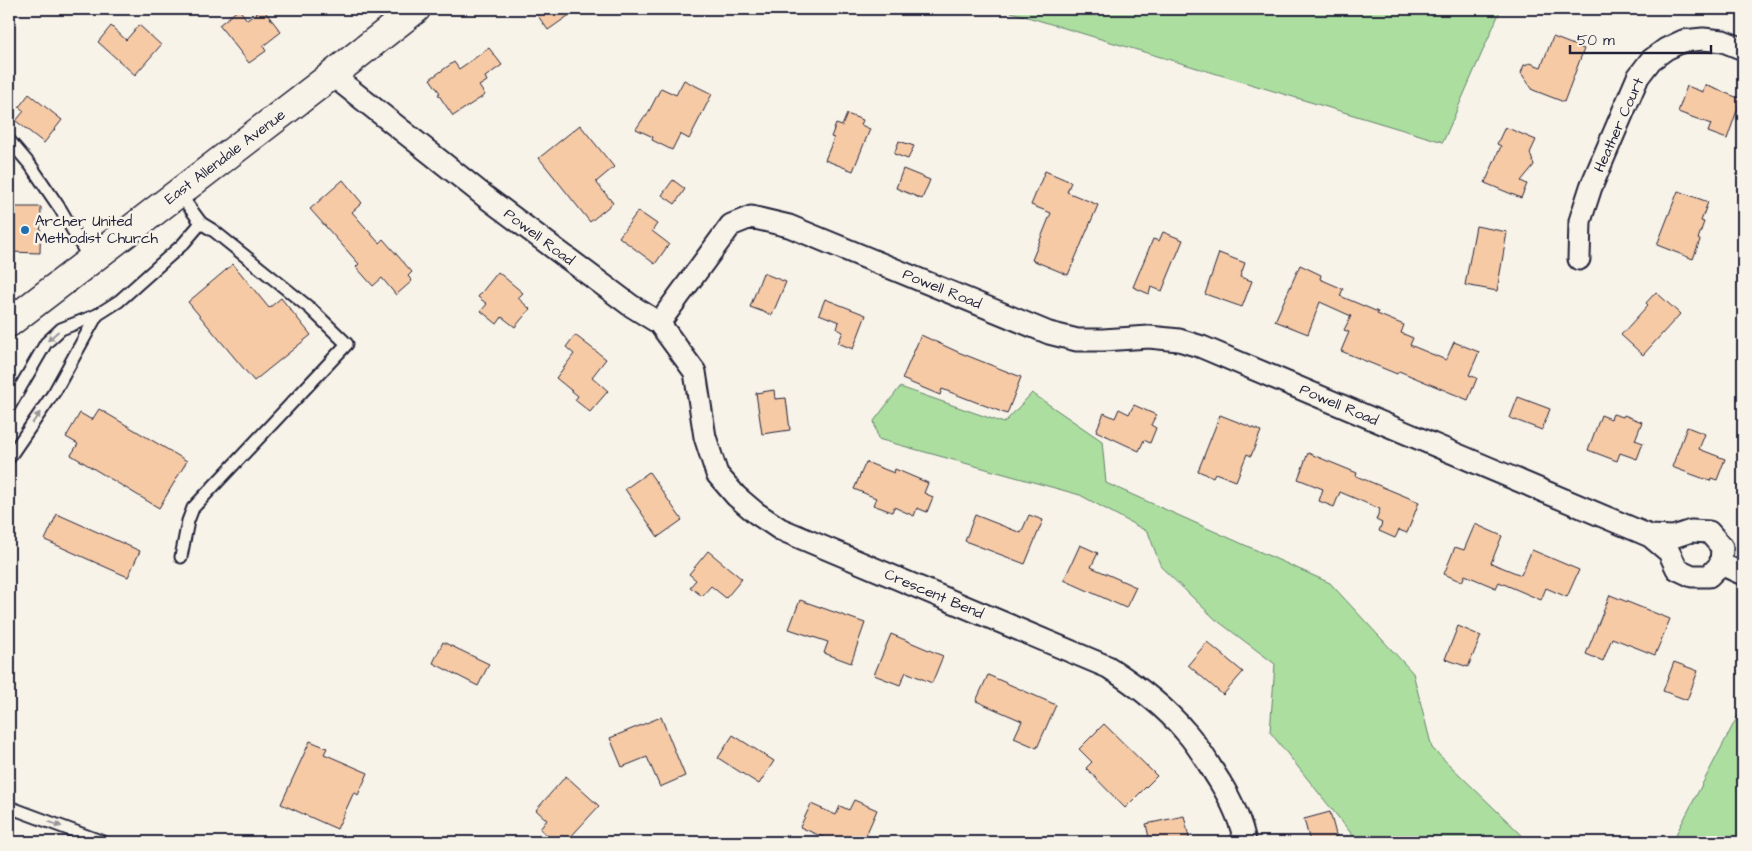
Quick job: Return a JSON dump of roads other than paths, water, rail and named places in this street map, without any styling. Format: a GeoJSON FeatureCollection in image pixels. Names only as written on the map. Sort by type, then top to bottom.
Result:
{"type":"FeatureCollection","features":[{"type":"Feature","properties":{"kind":"main road","name":"East Allendale Avenue"},"geometry":{"type":"LineString","coordinates":[[9,323],[416,9]]}},
{"type":"Feature","properties":{"kind":"street","name":"Heather Court"},"geometry":{"type":"LineString","coordinates":[[1580,259],[1580,221],[1591,187],[1638,77],[1651,60],[1666,49],[1684,42],[1703,39],[1723,41],[1743,49]]}},
{"type":"Feature","properties":{"kind":"street","name":"Powell Road"},"geometry":{"type":"LineString","coordinates":[[332,75],[487,198],[630,306],[659,323],[731,225],[751,217],[789,226],[1049,334],[1077,340],[1149,337],[1179,340],[1202,347],[1650,536],[1669,552],[1678,568],[1692,576],[1709,576],[1721,564],[1722,547],[1709,532],[1691,531],[1673,537],[1650,536]]}},
{"type":"Feature","properties":{"kind":"street","name":"Crescent Bend"},"geometry":{"type":"LineString","coordinates":[[659,323],[695,372],[706,437],[717,474],[736,496],[756,514],[780,529],[1108,668],[1131,682],[1156,702],[1190,738],[1210,765],[1229,797],[1245,842]]}},
{"type":"Feature","properties":{"kind":"street"},"geometry":{"type":"LineString","coordinates":[[1721,564],[1743,574]]}},
{"type":"Feature","properties":{"kind":"lane"},"geometry":{"type":"LineString","coordinates":[[9,140],[31,166],[61,210],[90,260]]}},
{"type":"Feature","properties":{"kind":"lane"},"geometry":{"type":"LineString","coordinates":[[179,193],[201,223],[214,231],[311,309],[347,344],[193,508],[188,521],[181,557]]}},
{"type":"Feature","properties":{"kind":"lane"},"geometry":{"type":"LineString","coordinates":[[9,407],[46,343],[61,329],[97,315],[118,301],[176,250],[201,223]]}},
{"type":"Feature","properties":{"kind":"lane"},"geometry":{"type":"LineString","coordinates":[[9,458],[55,391],[97,315]]}},
{"type":"Feature","properties":{"kind":"lane"},"geometry":{"type":"LineString","coordinates":[[9,807],[75,837],[103,842]]}},
{"type":"Feature","properties":{"kind":"place","name":"Archer United Methodist Church"},"geometry":{"type":"Point","coordinates":[25,230]}}]}
